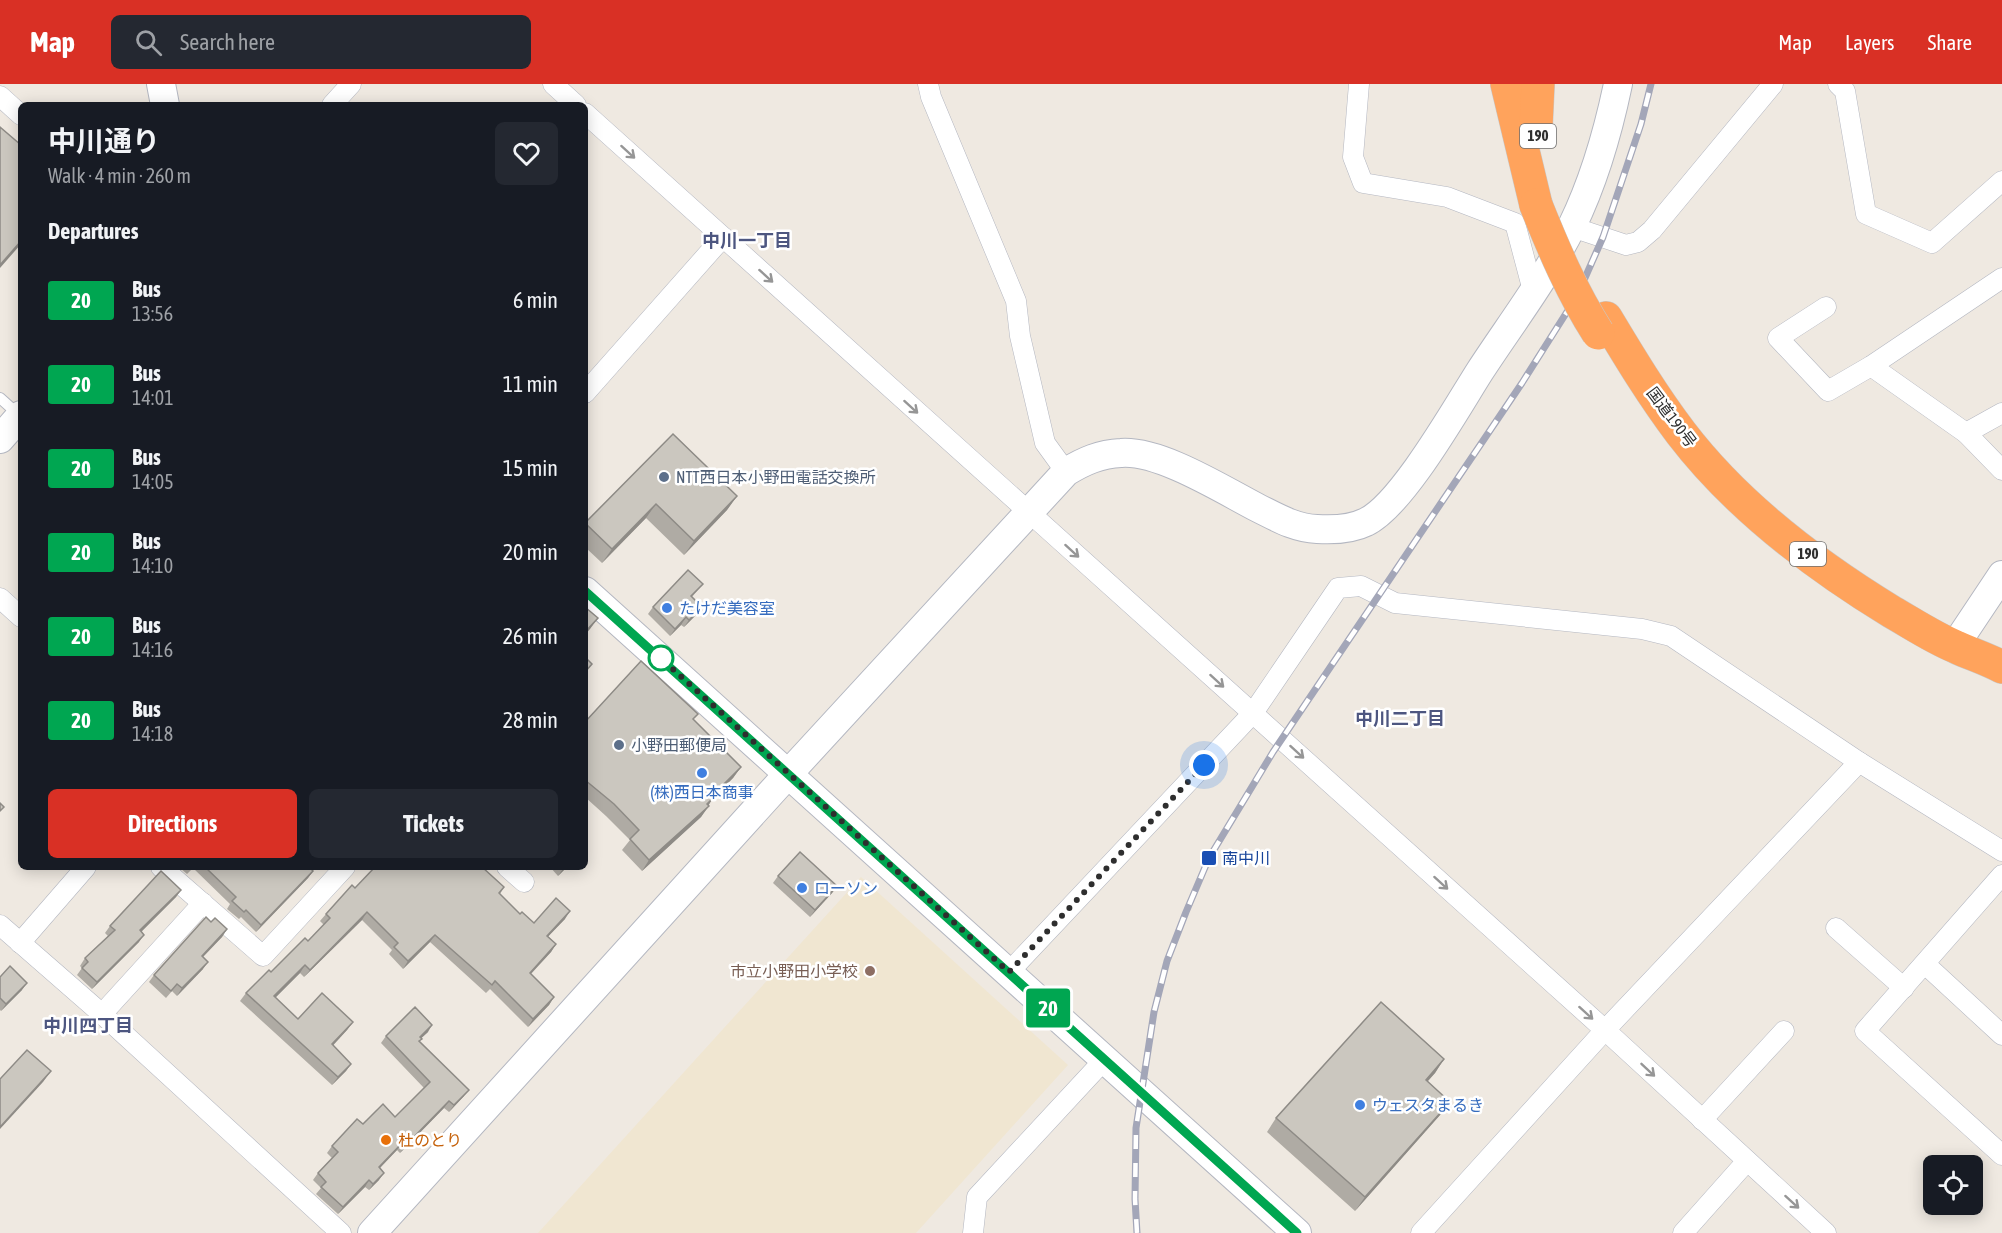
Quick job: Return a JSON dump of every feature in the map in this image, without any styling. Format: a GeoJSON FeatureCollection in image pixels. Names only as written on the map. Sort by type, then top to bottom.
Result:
{"type":"FeatureCollection","features":[{"type":"Feature","properties":{"kind":"highway"},"geometry":{"type":"LineString","coordinates":[[1507,84],[1544,197]]}},
{"type":"Feature","properties":{"kind":"highway","name":"国道190号"},"geometry":{"type":"LineString","coordinates":[[1528,84],[1536,127],[1544,197],[1574,250],[1602,326],[1683,434],[1732,489],[1832,574],[1954,647],[2002,667]]}},
{"type":"Feature","properties":{"kind":"highway"},"geometry":{"type":"LineString","coordinates":[[1536,127],[1538,84]]}},
{"type":"Feature","properties":{"kind":"highway","name":"国道190号"},"geometry":{"type":"LineString","coordinates":[[1954,647],[1985,674],[2002,685]]}},
{"type":"Feature","properties":{"kind":"street"},"geometry":{"type":"LineString","coordinates":[[161,84],[164,102]]}},
{"type":"Feature","properties":{"kind":"street"},"geometry":{"type":"LineString","coordinates":[[335,102],[351,84]]}},
{"type":"Feature","properties":{"kind":"street"},"geometry":{"type":"LineString","coordinates":[[553,84],[573,102]]}},
{"type":"Feature","properties":{"kind":"street"},"geometry":{"type":"LineString","coordinates":[[928,84],[931,97],[1016,301],[1020,336],[1045,443],[1066,471]]}},
{"type":"Feature","properties":{"kind":"street"},"geometry":{"type":"LineString","coordinates":[[1359,84],[1353,157],[1363,183],[1447,197],[1515,223],[1533,291]]}},
{"type":"Feature","properties":{"kind":"street"},"geometry":{"type":"LineString","coordinates":[[372,1233],[1066,471],[1087,459],[1106,454],[1124,452],[1143,455],[1174,465],[1291,525],[1316,529],[1340,529],[1366,522],[1388,505],[1411,476],[1533,291],[1572,227],[1590,186],[1618,84]]}},
{"type":"Feature","properties":{"kind":"street"},"geometry":{"type":"LineString","coordinates":[[1572,227],[1626,245],[1638,242],[1652,230],[1773,84]]}},
{"type":"Feature","properties":{"kind":"street"},"geometry":{"type":"LineString","coordinates":[[1838,84],[1845,91],[1866,214],[1932,243],[2002,181]]}},
{"type":"Feature","properties":{"kind":"street"},"geometry":{"type":"LineString","coordinates":[[0,96],[18,112]]}},
{"type":"Feature","properties":{"kind":"street"},"geometry":{"type":"LineString","coordinates":[[588,116],[1605,1030],[1826,1233]]}},
{"type":"Feature","properties":{"kind":"street"},"geometry":{"type":"LineString","coordinates":[[588,390],[723,237]]}},
{"type":"Feature","properties":{"kind":"street"},"geometry":{"type":"LineString","coordinates":[[1826,307],[1778,338],[1828,391],[1871,366],[2002,278]]}},
{"type":"Feature","properties":{"kind":"street"},"geometry":{"type":"LineString","coordinates":[[1871,366],[1966,433],[2002,470]]}},
{"type":"Feature","properties":{"kind":"street"},"geometry":{"type":"LineString","coordinates":[[1966,433],[2002,413]]}},
{"type":"Feature","properties":{"kind":"street"},"geometry":{"type":"LineString","coordinates":[[0,439],[18,419]]}},
{"type":"Feature","properties":{"kind":"street"},"geometry":{"type":"LineString","coordinates":[[1954,647],[2002,575]]}},
{"type":"Feature","properties":{"kind":"street"},"geometry":{"type":"LineString","coordinates":[[1009,972],[1253,713],[1338,588],[1361,586],[1395,603],[1642,629],[1671,636],[1859,762],[2002,850]]}},
{"type":"Feature","properties":{"kind":"street"},"geometry":{"type":"LineString","coordinates":[[588,595],[789,773],[1297,1233]]}},
{"type":"Feature","properties":{"kind":"street"},"geometry":{"type":"LineString","coordinates":[[0,598],[18,614]]}},
{"type":"Feature","properties":{"kind":"street"},"geometry":{"type":"LineString","coordinates":[[1421,1233],[1605,1030],[1859,762]]}},
{"type":"Feature","properties":{"kind":"street"},"geometry":{"type":"LineString","coordinates":[[20,943],[83,870]]}},
{"type":"Feature","properties":{"kind":"street"},"geometry":{"type":"LineString","coordinates":[[164,870],[263,956],[333,871]]}},
{"type":"Feature","properties":{"kind":"street"},"geometry":{"type":"LineString","coordinates":[[510,870],[524,882]]}},
{"type":"Feature","properties":{"kind":"street"},"geometry":{"type":"LineString","coordinates":[[2002,875],[1865,1031],[2002,1155]]}},
{"type":"Feature","properties":{"kind":"street"},"geometry":{"type":"LineString","coordinates":[[102,1014],[203,903]]}},
{"type":"Feature","properties":{"kind":"street"},"geometry":{"type":"LineString","coordinates":[[0,925],[102,1014],[341,1233]]}},
{"type":"Feature","properties":{"kind":"street"},"geometry":{"type":"LineString","coordinates":[[1836,927],[1904,988]]}},
{"type":"Feature","properties":{"kind":"street"},"geometry":{"type":"LineString","coordinates":[[1925,964],[2002,1035]]}},
{"type":"Feature","properties":{"kind":"street"},"geometry":{"type":"LineString","coordinates":[[1702,1120],[1784,1031]]}},
{"type":"Feature","properties":{"kind":"street"},"geometry":{"type":"LineString","coordinates":[[973,1233],[977,1197],[1105,1059]]}},
{"type":"Feature","properties":{"kind":"street"},"geometry":{"type":"LineString","coordinates":[[1683,1233],[1747,1161]]}},
{"type":"Feature","properties":{"kind":"lane"},"geometry":{"type":"LineString","coordinates":[[0,398],[18,413]]}},
{"type":"Feature","properties":{"kind":"shaded area","name":"市立小野田小学校"},"geometry":{"type":"Polygon","coordinates":[[[861,877],[1068,1065],[916,1233],[538,1233],[861,877]]]}},
{"type":"Feature","properties":{"kind":"building"},"geometry":{"type":"Polygon","coordinates":[[[0,127],[18,142],[18,244],[0,265],[0,127]]]}},
{"type":"Feature","properties":{"kind":"building","name":"NTT西日本小野田電話交換所"},"geometry":{"type":"Polygon","coordinates":[[[673,434],[737,496],[694,541],[656,504],[612,549],[588,526],[588,520],[673,434]]]}},
{"type":"Feature","properties":{"kind":"building","name":"たけだ美容室"},"geometry":{"type":"Polygon","coordinates":[[[688,570],[703,584],[691,596],[702,607],[689,620],[686,617],[675,629],[653,607],[688,570]]]}},
{"type":"Feature","properties":{"kind":"building"},"geometry":{"type":"Polygon","coordinates":[[[588,610],[598,618],[588,629],[588,610]]]}},
{"type":"Feature","properties":{"kind":"building"},"geometry":{"type":"Polygon","coordinates":[[[641,661],[698,714],[693,719],[741,767],[712,796],[713,798],[707,804],[709,806],[649,860],[630,839],[639,830],[614,804],[588,782],[588,719],[641,661]]]}},
{"type":"Feature","properties":{"kind":"building","name":"ローソン"},"geometry":{"type":"Polygon","coordinates":[[[800,852],[837,886],[815,910],[778,876],[800,852]]]}},
{"type":"Feature","properties":{"kind":"building"},"geometry":{"type":"Polygon","coordinates":[[[208,870],[313,871],[261,925],[246,910],[244,912],[232,901],[236,897],[208,870]]]}},
{"type":"Feature","properties":{"kind":"building"},"geometry":{"type":"Polygon","coordinates":[[[372,870],[485,870],[504,887],[499,893],[520,914],[522,912],[534,923],[556,898],[570,911],[547,936],[556,944],[530,973],[554,997],[533,1019],[495,981],[492,985],[435,935],[408,961],[394,947],[398,943],[367,912],[310,970],[305,965],[274,996],[298,1019],[322,993],[353,1022],[332,1044],[351,1064],[338,1077],[246,993],[305,938],[308,941],[330,918],[326,914],[352,885],[355,888],[372,870]]]}},
{"type":"Feature","properties":{"kind":"building"},"geometry":{"type":"Polygon","coordinates":[[[161,871],[181,890],[140,930],[144,935],[97,982],[82,968],[88,962],[85,958],[115,930],[110,926],[161,871]]]}},
{"type":"Feature","properties":{"kind":"building"},"geometry":{"type":"Polygon","coordinates":[[[206,917],[211,922],[215,918],[227,929],[202,956],[208,962],[182,988],[177,984],[171,991],[154,975],[206,917]]]}},
{"type":"Feature","properties":{"kind":"building"},"geometry":{"type":"Polygon","coordinates":[[[10,966],[27,983],[6,1004],[0,998],[0,977],[10,966]]]}},
{"type":"Feature","properties":{"kind":"building","name":"ウェスタまるき"},"geometry":{"type":"Polygon","coordinates":[[[1381,1002],[1444,1059],[1426,1080],[1450,1102],[1365,1197],[1276,1118],[1381,1002]]]}},
{"type":"Feature","properties":{"kind":"building"},"geometry":{"type":"Polygon","coordinates":[[[415,1007],[432,1025],[419,1041],[469,1090],[454,1105],[449,1101],[405,1146],[402,1143],[379,1167],[384,1173],[373,1184],[369,1180],[343,1207],[321,1187],[326,1182],[318,1173],[338,1152],[332,1146],[357,1119],[363,1124],[383,1104],[395,1117],[430,1082],[386,1036],[415,1007]]]}},
{"type":"Feature","properties":{"kind":"building"},"geometry":{"type":"Polygon","coordinates":[[[27,1050],[51,1071],[0,1127],[0,1079],[27,1050]]]}},
{"type":"Feature","properties":{"kind":"railway"},"geometry":{"type":"LineString","coordinates":[[1137,1233],[1136,1128],[1154,1012],[1167,961],[1209,858],[1273,752],[1522,383],[1577,296],[1603,237],[1641,124],[1651,84]]}},
{"type":"Feature","properties":{"kind":"bus line","name":"20"},"geometry":{"type":"LineString","coordinates":[[588,594],[1297,1233]]}},
{"type":"Feature","properties":{"kind":"place","name":"NTT西日本小野田電話交換所"},"geometry":{"type":"Point","coordinates":[664,477]}},
{"type":"Feature","properties":{"kind":"place","name":"たけだ美容室"},"geometry":{"type":"Point","coordinates":[667,608]}},
{"type":"Feature","properties":{"kind":"place","name":"小野田郵便局"},"geometry":{"type":"Point","coordinates":[619,745]}},
{"type":"Feature","properties":{"kind":"place","name":"(株)西日本商事"},"geometry":{"type":"Point","coordinates":[702,773]}},
{"type":"Feature","properties":{"kind":"place","name":"南中川"},"geometry":{"type":"Point","coordinates":[1209,858]}},
{"type":"Feature","properties":{"kind":"place","name":"ローソン"},"geometry":{"type":"Point","coordinates":[802,888]}},
{"type":"Feature","properties":{"kind":"place","name":"市立小野田小学校"},"geometry":{"type":"Point","coordinates":[870,971]}},
{"type":"Feature","properties":{"kind":"place","name":"ウェスタまるき"},"geometry":{"type":"Point","coordinates":[1360,1105]}},
{"type":"Feature","properties":{"kind":"place","name":"杜のとり"},"geometry":{"type":"Point","coordinates":[386,1140]}},
{"type":"Feature","properties":{"kind":"district","name":"中川一丁目"},"geometry":{"type":"Point","coordinates":[747,241]}},
{"type":"Feature","properties":{"kind":"district","name":"中川二丁目"},"geometry":{"type":"Point","coordinates":[1400,719]}},
{"type":"Feature","properties":{"kind":"district","name":"中川四丁目"},"geometry":{"type":"Point","coordinates":[88,1026]}},
{"type":"Feature","properties":{"kind":"route"},"geometry":{"type":"LineString","coordinates":[[661,658],[655,653],[1009,972],[1204,765]]}}]}
